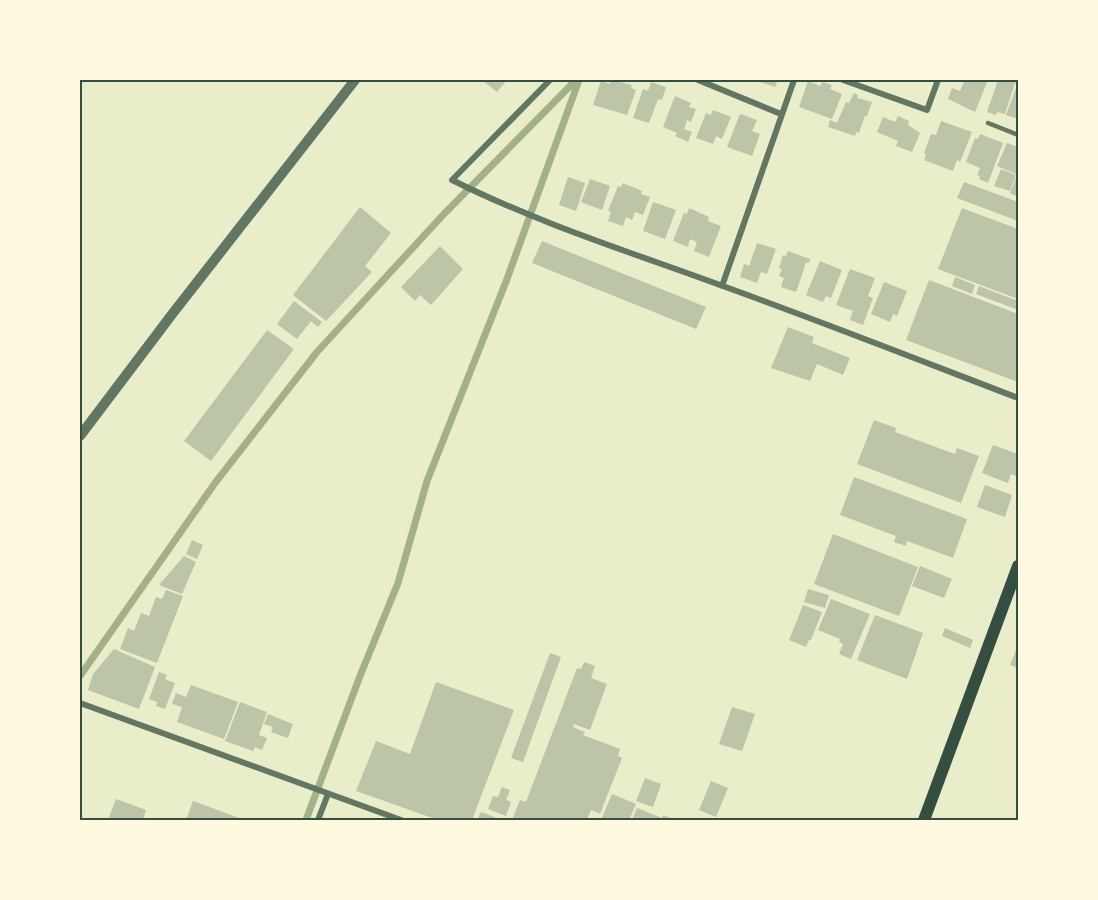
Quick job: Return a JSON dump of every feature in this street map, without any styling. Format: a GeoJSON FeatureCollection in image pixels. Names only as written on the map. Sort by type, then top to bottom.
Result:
{"type":"FeatureCollection","features":[{"type":"Feature","properties":{"kind":"main road"},"geometry":{"type":"LineString","coordinates":[[924,820],[1018,566]]}},
{"type":"Feature","properties":{"kind":"street"},"geometry":{"type":"LineString","coordinates":[[80,436],[355,80]]}},
{"type":"Feature","properties":{"kind":"street"},"geometry":{"type":"LineString","coordinates":[[550,80],[453,180],[538,218],[1018,398]]}},
{"type":"Feature","properties":{"kind":"street"},"geometry":{"type":"LineString","coordinates":[[698,80],[781,114]]}},
{"type":"Feature","properties":{"kind":"street"},"geometry":{"type":"LineString","coordinates":[[722,286],[794,80]]}},
{"type":"Feature","properties":{"kind":"street"},"geometry":{"type":"LineString","coordinates":[[843,80],[927,110],[938,80]]}},
{"type":"Feature","properties":{"kind":"street"},"geometry":{"type":"LineString","coordinates":[[80,703],[400,820]]}},
{"type":"Feature","properties":{"kind":"street"},"geometry":{"type":"LineString","coordinates":[[318,820],[328,794]]}},
{"type":"Feature","properties":{"kind":"lane"},"geometry":{"type":"LineString","coordinates":[[988,123],[1018,135]]}},
{"type":"Feature","properties":{"kind":"building"},"geometry":{"type":"Polygon","coordinates":[[[482,80],[507,80],[497,92],[482,80]]]}},
{"type":"Feature","properties":{"kind":"building"},"geometry":{"type":"Polygon","coordinates":[[[611,80],[632,85],[631,88],[636,90],[627,115],[593,105],[601,81],[610,84],[611,80]]]}},
{"type":"Feature","properties":{"kind":"building"},"geometry":{"type":"Polygon","coordinates":[[[755,80],[778,80],[775,87],[755,80]]]}},
{"type":"Feature","properties":{"kind":"building"},"geometry":{"type":"Polygon","coordinates":[[[965,80],[988,80],[975,112],[948,99],[952,88],[960,91],[965,80]]]}},
{"type":"Feature","properties":{"kind":"building"},"geometry":{"type":"Polygon","coordinates":[[[998,80],[1018,80],[1018,84],[1015,83],[1005,114],[997,112],[996,115],[987,112],[998,80]]]}},
{"type":"Feature","properties":{"kind":"building"},"geometry":{"type":"Polygon","coordinates":[[[808,81],[820,86],[822,82],[832,85],[830,89],[842,94],[832,119],[799,107],[808,81]]]}},
{"type":"Feature","properties":{"kind":"building"},"geometry":{"type":"Polygon","coordinates":[[[651,82],[666,87],[662,100],[658,99],[649,123],[633,118],[643,89],[648,91],[651,82]]]}},
{"type":"Feature","properties":{"kind":"building"},"geometry":{"type":"Polygon","coordinates":[[[1016,88],[1018,88],[1018,119],[1006,115],[1016,88]]]}},
{"type":"Feature","properties":{"kind":"building"},"geometry":{"type":"Polygon","coordinates":[[[854,93],[858,95],[857,98],[872,102],[859,133],[856,132],[855,136],[828,127],[830,120],[837,123],[846,102],[849,103],[854,93]]]}},
{"type":"Feature","properties":{"kind":"building"},"geometry":{"type":"Polygon","coordinates":[[[675,96],[691,103],[689,107],[696,109],[691,122],[687,120],[684,129],[692,132],[688,142],[675,136],[677,133],[663,127],[675,96]]]}},
{"type":"Feature","properties":{"kind":"building"},"geometry":{"type":"Polygon","coordinates":[[[713,110],[731,117],[722,139],[716,136],[713,144],[696,138],[706,113],[711,115],[713,110]]]}},
{"type":"Feature","properties":{"kind":"building"},"geometry":{"type":"Polygon","coordinates":[[[740,114],[757,120],[752,131],[760,134],[752,156],[727,147],[740,114]]]}},
{"type":"Feature","properties":{"kind":"building"},"geometry":{"type":"Polygon","coordinates":[[[898,116],[909,121],[908,125],[920,133],[912,152],[896,146],[898,141],[877,132],[883,117],[895,122],[898,116]]]}},
{"type":"Feature","properties":{"kind":"building"},"geometry":{"type":"Polygon","coordinates":[[[941,121],[972,132],[960,162],[957,160],[953,171],[924,160],[926,154],[924,153],[931,134],[936,135],[941,121]]]}},
{"type":"Feature","properties":{"kind":"building"},"geometry":{"type":"Polygon","coordinates":[[[980,134],[1003,143],[988,183],[979,179],[980,176],[977,175],[980,168],[966,162],[975,138],[978,139],[980,134]]]}},
{"type":"Feature","properties":{"kind":"building"},"geometry":{"type":"Polygon","coordinates":[[[1007,143],[1018,147],[1016,174],[997,166],[1007,143]]]}},
{"type":"Feature","properties":{"kind":"building"},"geometry":{"type":"Polygon","coordinates":[[[1001,169],[1016,175],[1010,191],[994,186],[1001,169]]]}},
{"type":"Feature","properties":{"kind":"building"},"geometry":{"type":"Polygon","coordinates":[[[1018,172],[1018,197],[1010,193],[1018,172]]]}},
{"type":"Feature","properties":{"kind":"building"},"geometry":{"type":"Polygon","coordinates":[[[568,177],[585,183],[576,211],[559,205],[568,177]]]}},
{"type":"Feature","properties":{"kind":"building"},"geometry":{"type":"Polygon","coordinates":[[[590,179],[610,186],[602,210],[581,202],[590,179]]]}},
{"type":"Feature","properties":{"kind":"building"},"geometry":{"type":"Polygon","coordinates":[[[964,182],[1018,202],[1018,221],[957,198],[964,182]]]}},
{"type":"Feature","properties":{"kind":"building"},"geometry":{"type":"Polygon","coordinates":[[[623,183],[650,197],[643,215],[635,212],[632,220],[626,217],[623,226],[608,221],[611,212],[608,211],[618,186],[621,187],[623,183]]]}},
{"type":"Feature","properties":{"kind":"building"},"geometry":{"type":"Polygon","coordinates":[[[653,202],[676,210],[665,239],[643,231],[653,202]]]}},
{"type":"Feature","properties":{"kind":"building"},"geometry":{"type":"Polygon","coordinates":[[[360,207],[391,233],[365,266],[372,272],[326,321],[293,295],[360,207]]]}},
{"type":"Feature","properties":{"kind":"building"},"geometry":{"type":"Polygon","coordinates":[[[689,208],[709,217],[708,221],[721,226],[709,257],[694,251],[697,242],[690,239],[688,247],[673,241],[684,213],[687,214],[689,208]]]}},
{"type":"Feature","properties":{"kind":"building"},"geometry":{"type":"Polygon","coordinates":[[[962,208],[1018,229],[1018,299],[938,269],[962,208]]]}},
{"type":"Feature","properties":{"kind":"building"},"geometry":{"type":"Polygon","coordinates":[[[542,241],[706,307],[696,329],[532,263],[542,241]]]}},
{"type":"Feature","properties":{"kind":"building"},"geometry":{"type":"Polygon","coordinates":[[[757,243],[776,249],[767,274],[761,272],[757,283],[740,277],[744,264],[749,266],[757,243]]]}},
{"type":"Feature","properties":{"kind":"building"},"geometry":{"type":"Polygon","coordinates":[[[440,246],[463,269],[431,305],[420,295],[415,301],[401,287],[440,246]]]}},
{"type":"Feature","properties":{"kind":"building"},"geometry":{"type":"Polygon","coordinates":[[[788,251],[810,259],[809,263],[806,263],[796,292],[781,287],[784,278],[779,276],[782,269],[779,268],[783,255],[786,256],[788,251]]]}},
{"type":"Feature","properties":{"kind":"building"},"geometry":{"type":"Polygon","coordinates":[[[820,261],[842,270],[831,298],[826,296],[823,302],[806,295],[820,261]]]}},
{"type":"Feature","properties":{"kind":"building"},"geometry":{"type":"Polygon","coordinates":[[[850,269],[875,278],[868,296],[873,298],[863,325],[850,320],[853,311],[836,305],[850,269]]]}},
{"type":"Feature","properties":{"kind":"building"},"geometry":{"type":"Polygon","coordinates":[[[955,277],[975,285],[972,294],[952,286],[955,277]]]}},
{"type":"Feature","properties":{"kind":"building"},"geometry":{"type":"Polygon","coordinates":[[[929,280],[1018,314],[1018,382],[906,340],[929,280]]]}},
{"type":"Feature","properties":{"kind":"building"},"geometry":{"type":"Polygon","coordinates":[[[884,282],[907,291],[897,316],[893,314],[890,322],[871,314],[884,282]]]}},
{"type":"Feature","properties":{"kind":"building"},"geometry":{"type":"Polygon","coordinates":[[[979,286],[1018,301],[1018,310],[976,294],[979,286]]]}},
{"type":"Feature","properties":{"kind":"building"},"geometry":{"type":"Polygon","coordinates":[[[294,301],[322,322],[318,327],[311,321],[297,339],[277,324],[294,301]]]}},
{"type":"Feature","properties":{"kind":"building"},"geometry":{"type":"Polygon","coordinates":[[[788,327],[814,337],[812,343],[850,358],[843,375],[817,364],[810,381],[771,368],[788,327]]]}},
{"type":"Feature","properties":{"kind":"building"},"geometry":{"type":"Polygon","coordinates":[[[267,330],[294,349],[211,461],[184,441],[267,330]]]}},
{"type":"Feature","properties":{"kind":"building"},"geometry":{"type":"Polygon","coordinates":[[[874,420],[896,428],[895,432],[955,454],[957,448],[979,456],[961,503],[857,464],[874,420]]]}},
{"type":"Feature","properties":{"kind":"building"},"geometry":{"type":"Polygon","coordinates":[[[993,445],[1018,454],[1018,477],[1011,474],[1008,483],[982,473],[993,445]]]}},
{"type":"Feature","properties":{"kind":"building"},"geometry":{"type":"Polygon","coordinates":[[[854,477],[967,519],[953,558],[907,541],[906,546],[894,542],[896,536],[840,515],[854,477]]]}},
{"type":"Feature","properties":{"kind":"building"},"geometry":{"type":"Polygon","coordinates":[[[985,485],[1012,495],[1005,517],[977,507],[985,485]]]}},
{"type":"Feature","properties":{"kind":"building"},"geometry":{"type":"Polygon","coordinates":[[[833,534],[918,567],[899,616],[814,584],[833,534]]]}},
{"type":"Feature","properties":{"kind":"building"},"geometry":{"type":"Polygon","coordinates":[[[192,540],[203,545],[197,559],[186,554],[192,540]]]}},
{"type":"Feature","properties":{"kind":"building"},"geometry":{"type":"Polygon","coordinates":[[[184,556],[196,562],[182,594],[159,585],[184,556]]]}},
{"type":"Feature","properties":{"kind":"building"},"geometry":{"type":"Polygon","coordinates":[[[920,566],[952,579],[944,598],[912,586],[920,566]]]}},
{"type":"Feature","properties":{"kind":"building"},"geometry":{"type":"Polygon","coordinates":[[[808,589],[829,595],[825,608],[804,602],[808,589]]]}},
{"type":"Feature","properties":{"kind":"building"},"geometry":{"type":"Polygon","coordinates":[[[166,590],[183,596],[157,663],[120,649],[128,628],[134,631],[141,613],[149,616],[156,597],[162,599],[166,590]]]}},
{"type":"Feature","properties":{"kind":"building"},"geometry":{"type":"Polygon","coordinates":[[[831,599],[870,614],[851,659],[839,654],[843,644],[839,642],[840,639],[818,630],[831,599]]]}},
{"type":"Feature","properties":{"kind":"building"},"geometry":{"type":"Polygon","coordinates":[[[803,605],[822,612],[806,647],[789,640],[803,605]]]}},
{"type":"Feature","properties":{"kind":"building"},"geometry":{"type":"Polygon","coordinates":[[[875,615],[923,633],[907,679],[857,660],[875,615]]]}},
{"type":"Feature","properties":{"kind":"building"},"geometry":{"type":"Polygon","coordinates":[[[945,628],[973,640],[970,648],[942,636],[945,628]]]}},
{"type":"Feature","properties":{"kind":"building"},"geometry":{"type":"Polygon","coordinates":[[[114,649],[155,667],[139,709],[88,690],[93,674],[114,649]]]}},
{"type":"Feature","properties":{"kind":"building"},"geometry":{"type":"Polygon","coordinates":[[[1016,650],[1018,651],[1018,668],[1010,665],[1016,650]]]}},
{"type":"Feature","properties":{"kind":"building"},"geometry":{"type":"Polygon","coordinates":[[[550,653],[561,657],[523,762],[511,758],[550,653]]]}},
{"type":"Feature","properties":{"kind":"building"},"geometry":{"type":"Polygon","coordinates":[[[584,662],[595,666],[591,678],[607,684],[590,730],[574,724],[573,727],[585,732],[583,735],[620,749],[618,756],[622,758],[600,814],[591,810],[587,820],[512,820],[520,800],[526,802],[577,668],[581,669],[584,662]]]}},
{"type":"Feature","properties":{"kind":"building"},"geometry":{"type":"Polygon","coordinates":[[[159,672],[167,675],[165,679],[175,683],[165,709],[156,706],[157,702],[149,699],[159,672]]]}},
{"type":"Feature","properties":{"kind":"building"},"geometry":{"type":"Polygon","coordinates":[[[436,682],[514,710],[472,820],[438,820],[356,791],[376,741],[410,754],[436,682]]]}},
{"type":"Feature","properties":{"kind":"building"},"geometry":{"type":"Polygon","coordinates":[[[191,685],[238,702],[224,739],[177,722],[182,707],[172,704],[176,693],[186,697],[191,685]]]}},
{"type":"Feature","properties":{"kind":"building"},"geometry":{"type":"Polygon","coordinates":[[[240,702],[267,712],[259,735],[267,738],[262,750],[255,747],[253,751],[225,741],[240,702]]]}},
{"type":"Feature","properties":{"kind":"building"},"geometry":{"type":"Polygon","coordinates":[[[732,707],[755,714],[742,751],[719,744],[732,707]]]}},
{"type":"Feature","properties":{"kind":"building"},"geometry":{"type":"Polygon","coordinates":[[[268,714],[293,724],[288,738],[271,732],[273,727],[264,724],[268,714]]]}},
{"type":"Feature","properties":{"kind":"building"},"geometry":{"type":"Polygon","coordinates":[[[645,778],[661,784],[653,807],[636,801],[645,778]]]}},
{"type":"Feature","properties":{"kind":"building"},"geometry":{"type":"Polygon","coordinates":[[[711,781],[728,788],[716,817],[699,810],[711,781]]]}},
{"type":"Feature","properties":{"kind":"building"},"geometry":{"type":"Polygon","coordinates":[[[502,787],[510,790],[506,800],[511,802],[506,816],[488,809],[493,796],[498,797],[502,787]]]}},
{"type":"Feature","properties":{"kind":"building"},"geometry":{"type":"Polygon","coordinates":[[[612,794],[636,804],[629,820],[601,820],[612,794]]]}},
{"type":"Feature","properties":{"kind":"building"},"geometry":{"type":"Polygon","coordinates":[[[116,799],[146,810],[143,820],[108,820],[116,799]]]}},
{"type":"Feature","properties":{"kind":"building"},"geometry":{"type":"Polygon","coordinates":[[[193,801],[245,820],[186,820],[193,801]]]}},
{"type":"Feature","properties":{"kind":"building"},"geometry":{"type":"Polygon","coordinates":[[[637,808],[662,818],[663,815],[676,820],[632,820],[637,808]]]}},
{"type":"Feature","properties":{"kind":"building"},"geometry":{"type":"Polygon","coordinates":[[[481,812],[502,820],[477,820],[481,812]]]}},
{"type":"Feature","properties":{"kind":"waterway"},"geometry":{"type":"LineString","coordinates":[[80,676],[215,483],[317,352],[443,215],[576,80]]}},
{"type":"Feature","properties":{"kind":"waterway"},"geometry":{"type":"LineString","coordinates":[[306,820],[398,583],[427,481],[507,279],[579,80]]}}]}
